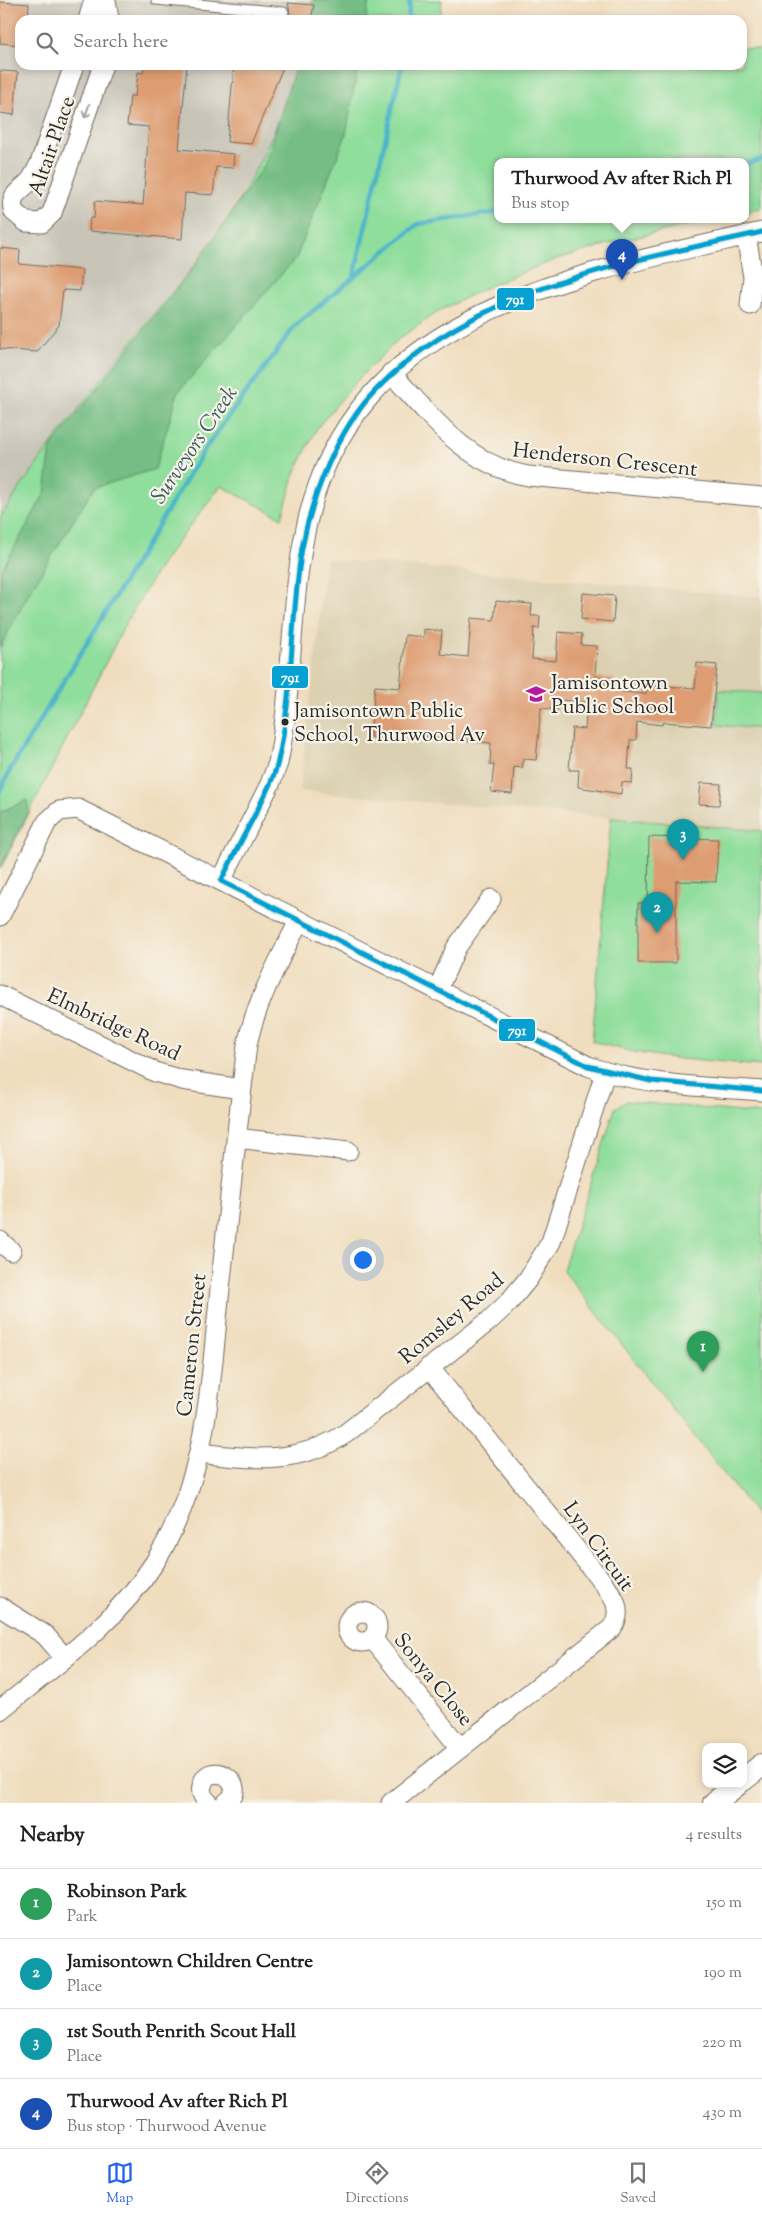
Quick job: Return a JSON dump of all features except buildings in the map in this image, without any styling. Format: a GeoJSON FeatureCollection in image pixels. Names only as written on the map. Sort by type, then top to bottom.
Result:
{"type":"FeatureCollection","features":[{"type":"Feature","properties":{"kind":"street"},"geometry":{"type":"LineString","coordinates":[[90,15],[94,0]]}},
{"type":"Feature","properties":{"kind":"street"},"geometry":{"type":"LineString","coordinates":[[106,0],[108,15]]}},
{"type":"Feature","properties":{"kind":"street","name":"Altair Place"},"geometry":{"type":"LineString","coordinates":[[72,70],[40,163],[33,176],[18,190],[12,200],[14,212],[26,222],[42,223],[52,212],[101,70]]}},
{"type":"Feature","properties":{"kind":"street"},"geometry":{"type":"LineString","coordinates":[[221,881],[270,784],[278,764],[305,534],[316,489],[340,437],[358,410],[391,373],[425,346],[446,333],[504,303],[551,284],[617,264],[754,233],[750,305]]}},
{"type":"Feature","properties":{"kind":"street","name":"Henderson Crescent"},"geometry":{"type":"LineString","coordinates":[[391,373],[463,447],[496,469],[528,476],[762,497]]}},
{"type":"Feature","properties":{"kind":"street"},"geometry":{"type":"LineString","coordinates":[[0,916],[47,822],[59,811],[70,808],[84,812],[566,1056],[605,1073],[639,1079],[762,1091]]}},
{"type":"Feature","properties":{"kind":"street"},"geometry":{"type":"LineString","coordinates":[[437,991],[456,948],[491,899]]}},
{"type":"Feature","properties":{"kind":"street","name":"Cameron Street"},"geometry":{"type":"LineString","coordinates":[[0,1710],[65,1658],[109,1619],[154,1562],[182,1509],[200,1453],[206,1424],[247,1045],[254,1018],[299,921]]}},
{"type":"Feature","properties":{"kind":"street","name":"Elmbridge Road"},"geometry":{"type":"LineString","coordinates":[[0,996],[150,1070],[182,1080],[241,1089]]}},
{"type":"Feature","properties":{"kind":"street","name":"Romsley Road"},"geometry":{"type":"LineString","coordinates":[[200,1453],[267,1460],[292,1457],[315,1450],[345,1434],[499,1312],[519,1291],[544,1256],[556,1226],[605,1073]]}},
{"type":"Feature","properties":{"kind":"street"},"geometry":{"type":"LineString","coordinates":[[236,1138],[348,1151]]}},
{"type":"Feature","properties":{"kind":"street","name":"Lyn Circuit"},"geometry":{"type":"LineString","coordinates":[[391,1803],[612,1628],[617,1616],[618,1606],[597,1575],[429,1367]]}},
{"type":"Feature","properties":{"kind":"street"},"geometry":{"type":"LineString","coordinates":[[0,1607],[44,1635],[65,1658]]}},
{"type":"Feature","properties":{"kind":"street","name":"Sonya Close"},"geometry":{"type":"LineString","coordinates":[[372,1638],[460,1748]]}},
{"type":"Feature","properties":{"kind":"street"},"geometry":{"type":"LineString","coordinates":[[747,1777],[762,1765]]}},
{"type":"Feature","properties":{"kind":"street"},"geometry":{"type":"LineString","coordinates":[[209,1803],[202,1795],[202,1785],[208,1776],[218,1773],[224,1774],[232,1781],[234,1792],[228,1802]]}},
{"type":"Feature","properties":{"kind":"street"},"geometry":{"type":"LineString","coordinates":[[714,1803],[733,1788]]}},
{"type":"Feature","properties":{"kind":"lane"},"geometry":{"type":"LineString","coordinates":[[156,0],[284,12]]}},
{"type":"Feature","properties":{"kind":"shaded area"},"geometry":{"type":"Polygon","coordinates":[[[0,0],[316,0],[313,15],[15,15],[15,70],[297,70],[265,153],[212,241],[65,425],[0,518],[0,0]]]}},
{"type":"Feature","properties":{"kind":"shaded area","name":"Jamisontown Public School"},"geometry":{"type":"Polygon","coordinates":[[[326,559],[762,597],[762,831],[300,791],[326,559]]]}},
{"type":"Feature","properties":{"kind":"green space"},"geometry":{"type":"Polygon","coordinates":[[[313,0],[369,0],[367,15],[308,15],[313,0]]]}},
{"type":"Feature","properties":{"kind":"green space"},"geometry":{"type":"Polygon","coordinates":[[[316,0],[442,0],[440,15],[313,15],[316,0]]]}},
{"type":"Feature","properties":{"kind":"green space"},"geometry":{"type":"Polygon","coordinates":[[[747,48],[762,50],[762,208],[749,211],[749,158],[494,158],[494,223],[698,223],[612,243],[554,260],[489,286],[439,311],[400,338],[362,375],[317,428],[295,473],[282,518],[221,486],[164,560],[128,619],[0,870],[0,518],[56,438],[199,259],[226,221],[251,178],[273,134],[297,70],[747,70],[747,48]]]}},
{"type":"Feature","properties":{"kind":"green space"},"geometry":{"type":"Polygon","coordinates":[[[294,70],[357,70],[346,135],[296,258],[178,392],[155,469],[94,488],[30,591],[0,648],[0,573],[45,493],[51,447],[191,271],[265,164],[294,70]]]}},
{"type":"Feature","properties":{"kind":"green space"},"geometry":{"type":"Polygon","coordinates":[[[719,690],[762,693],[762,729],[716,725],[719,690]]]}},
{"type":"Feature","properties":{"kind":"green space"},"geometry":{"type":"Polygon","coordinates":[[[27,800],[29,811],[0,868],[0,812],[27,800]]]}},
{"type":"Feature","properties":{"kind":"green space"},"geometry":{"type":"Polygon","coordinates":[[[611,818],[762,831],[762,1066],[655,1056],[592,1041],[611,818]]]}},
{"type":"Feature","properties":{"kind":"green space"},"geometry":{"type":"Polygon","coordinates":[[[627,1101],[762,1114],[762,1522],[563,1270],[615,1108],[627,1101]]]}},
{"type":"Feature","properties":{"kind":"waterway"},"geometry":{"type":"LineString","coordinates":[[408,15],[410,0]]}},
{"type":"Feature","properties":{"kind":"waterway"},"geometry":{"type":"LineString","coordinates":[[354,277],[401,70]]}},
{"type":"Feature","properties":{"kind":"waterway","name":"Surveyors Creek"},"geometry":{"type":"LineString","coordinates":[[749,163],[762,159]]}},
{"type":"Feature","properties":{"kind":"waterway","name":"Surveyors Creek"},"geometry":{"type":"LineString","coordinates":[[0,791],[10,770],[204,450],[296,325],[418,224],[494,213]]}},
{"type":"Feature","properties":{"kind":"transit line","name":"791"},"geometry":{"type":"LineString","coordinates":[[762,232],[607,268],[556,284],[506,303],[459,326],[415,355],[376,390],[362,406],[328,464],[306,528],[295,601],[287,708],[277,767],[221,881],[588,1066],[651,1081],[762,1091]]}},
{"type":"Feature","properties":{"kind":"place","name":"Thurwood Av after Rich Pl"},"geometry":{"type":"Point","coordinates":[622,280]}},
{"type":"Feature","properties":{"kind":"place","name":"Jamisontown Public School"},"geometry":{"type":"Point","coordinates":[536,694]}},
{"type":"Feature","properties":{"kind":"place","name":"Jamisontown Public School, Thurwood Av"},"geometry":{"type":"Point","coordinates":[285,722]}},
{"type":"Feature","properties":{"kind":"place","name":"1st South Penrith Scout Hall"},"geometry":{"type":"Point","coordinates":[683,860]}},
{"type":"Feature","properties":{"kind":"place","name":"Jamisontown Children Centre"},"geometry":{"type":"Point","coordinates":[657,933]}},
{"type":"Feature","properties":{"kind":"place","name":"Robinson Park"},"geometry":{"type":"Point","coordinates":[703,1372]}}]}
